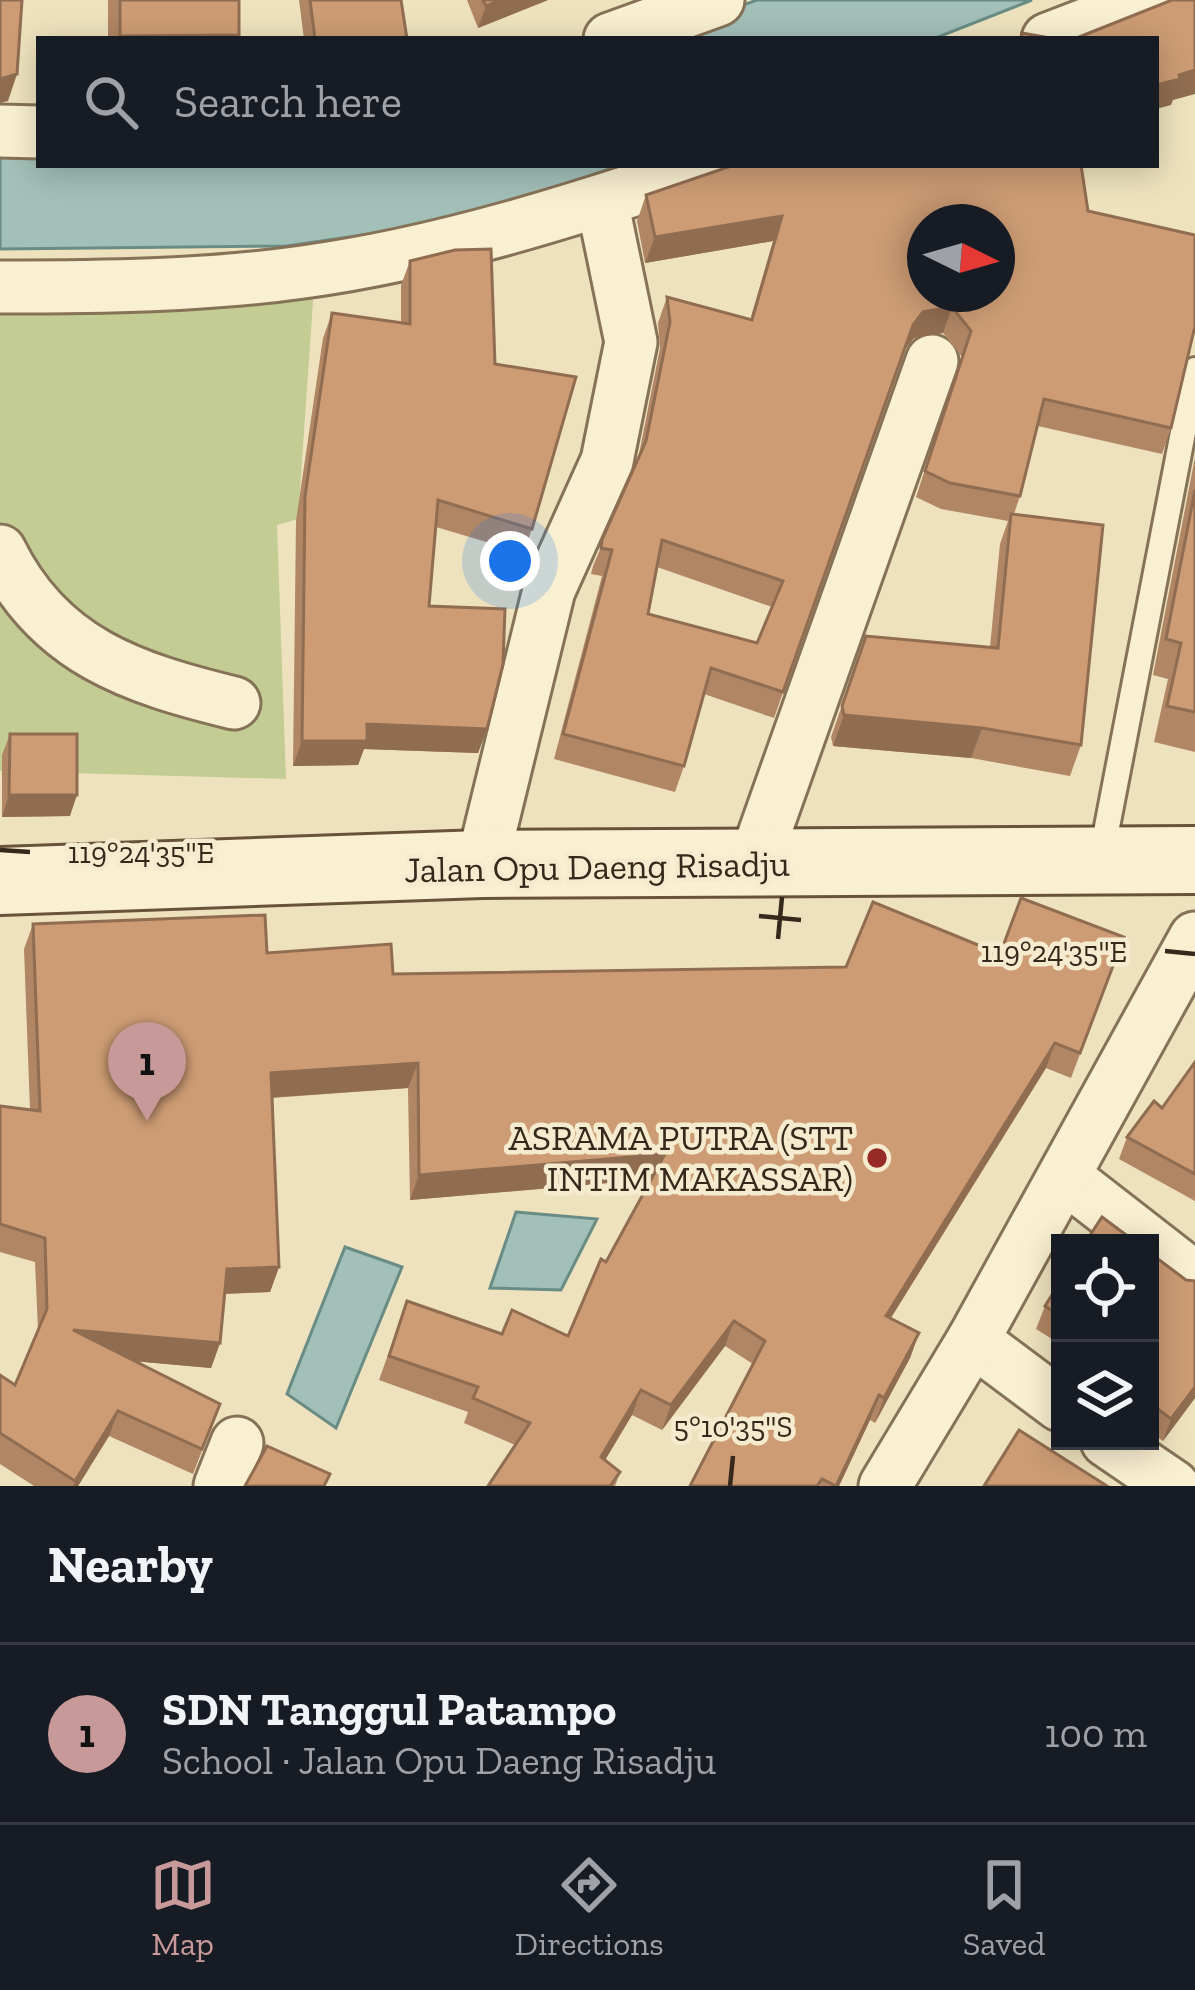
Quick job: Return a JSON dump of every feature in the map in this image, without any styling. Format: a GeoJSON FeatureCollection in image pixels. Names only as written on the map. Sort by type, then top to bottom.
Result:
{"type":"FeatureCollection","features":[{"type":"Feature","properties":{"kind":"main road","name":"Jalan Opu Daeng Risadju"},"geometry":{"type":"LineString","coordinates":[[0,880],[482,864],[1195,860]]}},
{"type":"Feature","properties":{"kind":"street"},"geometry":{"type":"LineString","coordinates":[[618,36],[718,0]]}},
{"type":"Feature","properties":{"kind":"street"},"geometry":{"type":"LineString","coordinates":[[1056,36],[1150,0]]}},
{"type":"Feature","properties":{"kind":"street"},"geometry":{"type":"LineString","coordinates":[[0,130],[36,132]]}},
{"type":"Feature","properties":{"kind":"street"},"geometry":{"type":"LineString","coordinates":[[0,287],[78,287],[299,273],[404,254],[602,201],[701,168]]}},
{"type":"Feature","properties":{"kind":"street"},"geometry":{"type":"LineString","coordinates":[[482,864],[549,590],[607,461],[628,362],[631,342],[602,201]]}},
{"type":"Feature","properties":{"kind":"street"},"geometry":{"type":"LineString","coordinates":[[754,863],[932,361]]}},
{"type":"Feature","properties":{"kind":"street"},"geometry":{"type":"LineString","coordinates":[[0,551],[19,589],[56,632],[149,682],[234,703]]}},
{"type":"Feature","properties":{"kind":"street"},"geometry":{"type":"LineString","coordinates":[[885,1486],[974,1340],[1195,938]]}},
{"type":"Feature","properties":{"kind":"street"},"geometry":{"type":"LineString","coordinates":[[1065,1177],[1195,1278]]}},
{"type":"Feature","properties":{"kind":"street"},"geometry":{"type":"LineString","coordinates":[[974,1340],[1051,1398]]}},
{"type":"Feature","properties":{"kind":"street"},"geometry":{"type":"LineString","coordinates":[[1120,1450],[1173,1486]]}},
{"type":"Feature","properties":{"kind":"lane"},"geometry":{"type":"LineString","coordinates":[[1100,861],[1195,370]]}},
{"type":"Feature","properties":{"kind":"green space"},"geometry":{"type":"Polygon","coordinates":[[[314,287],[298,519],[277,525],[286,779],[0,771],[0,303],[314,287]]]}},
{"type":"Feature","properties":{"kind":"water"},"geometry":{"type":"Polygon","coordinates":[[[757,0],[1032,0],[941,36],[656,36],[757,0]]]}},
{"type":"Feature","properties":{"kind":"water"},"geometry":{"type":"Polygon","coordinates":[[[0,143],[36,144],[36,168],[613,168],[466,220],[287,246],[0,249],[0,143]]]}},
{"type":"Feature","properties":{"kind":"water"},"geometry":{"type":"Polygon","coordinates":[[[516,1212],[597,1219],[561,1290],[490,1288],[516,1212]]]}},
{"type":"Feature","properties":{"kind":"water"},"geometry":{"type":"Polygon","coordinates":[[[345,1247],[402,1267],[336,1428],[287,1394],[345,1247]]]}},
{"type":"Feature","properties":{"kind":"building"},"geometry":{"type":"Polygon","coordinates":[[[0,0],[22,0],[17,74],[0,79],[0,0]]]}},
{"type":"Feature","properties":{"kind":"building"},"geometry":{"type":"Polygon","coordinates":[[[120,0],[239,0],[239,35],[120,36],[120,0]]]}},
{"type":"Feature","properties":{"kind":"building"},"geometry":{"type":"Polygon","coordinates":[[[310,0],[401,0],[407,36],[315,36],[310,0]]]}},
{"type":"Feature","properties":{"kind":"building"},"geometry":{"type":"Polygon","coordinates":[[[1172,0],[1195,0],[1195,70],[1179,75],[1180,79],[1159,84],[1159,36],[1082,36],[1172,0]]]}},
{"type":"Feature","properties":{"kind":"building"},"geometry":{"type":"Polygon","coordinates":[[[725,168],[1081,168],[1088,211],[1195,235],[1195,326],[1171,428],[1044,399],[1020,496],[950,483],[925,471],[971,331],[956,312],[1015,312],[1015,204],[907,204],[907,312],[923,312],[913,325],[783,692],[711,668],[684,766],[563,734],[612,550],[601,548],[602,540],[646,441],[670,322],[667,297],[752,320],[782,216],[655,237],[646,195],[725,168]],[[662,540],[648,614],[757,643],[783,581],[662,540]]]}},
{"type":"Feature","properties":{"kind":"building"},"geometry":{"type":"Polygon","coordinates":[[[491,249],[495,364],[576,377],[532,529],[438,500],[429,606],[505,609],[503,664],[487,729],[367,724],[367,741],[302,741],[305,496],[332,313],[410,324],[410,261],[455,250],[491,249]]]}},
{"type":"Feature","properties":{"kind":"building"},"geometry":{"type":"Polygon","coordinates":[[[1195,490],[1195,712],[1167,706],[1181,643],[1166,639],[1195,490]]]}},
{"type":"Feature","properties":{"kind":"building"},"geometry":{"type":"Polygon","coordinates":[[[1011,514],[1103,525],[1081,745],[982,728],[844,715],[842,706],[866,636],[998,648],[1011,514]]]}},
{"type":"Feature","properties":{"kind":"building"},"geometry":{"type":"Polygon","coordinates":[[[10,734],[77,734],[77,795],[9,795],[10,734]]]}},
{"type":"Feature","properties":{"kind":"building"},"geometry":{"type":"Polygon","coordinates":[[[1021,898],[1124,937],[1080,1053],[1055,1043],[886,1316],[919,1333],[884,1398],[879,1395],[836,1486],[822,1479],[817,1486],[690,1486],[765,1341],[734,1321],[671,1405],[641,1390],[601,1457],[620,1472],[610,1486],[488,1486],[530,1423],[473,1398],[478,1387],[389,1356],[407,1301],[502,1334],[512,1310],[568,1336],[601,1259],[606,1262],[665,1154],[419,1175],[418,1063],[271,1073],[279,1267],[227,1269],[220,1343],[73,1330],[220,1404],[202,1449],[118,1411],[75,1481],[0,1433],[0,1375],[15,1385],[47,1309],[45,1238],[0,1224],[0,1106],[40,1111],[33,924],[265,915],[267,953],[391,944],[393,974],[846,967],[873,902],[1000,954],[1021,898]]]}},
{"type":"Feature","properties":{"kind":"building"},"geometry":{"type":"Polygon","coordinates":[[[1195,1062],[1195,1174],[1127,1137],[1154,1101],[1162,1108],[1195,1062]]]}},
{"type":"Feature","properties":{"kind":"building"},"geometry":{"type":"Polygon","coordinates":[[[1102,1217],[1125,1234],[1091,1234],[1102,1217]]]}},
{"type":"Feature","properties":{"kind":"building"},"geometry":{"type":"Polygon","coordinates":[[[1159,1260],[1186,1280],[1195,1281],[1195,1387],[1171,1419],[1159,1410],[1159,1260]]]}},
{"type":"Feature","properties":{"kind":"building"},"geometry":{"type":"Polygon","coordinates":[[[1019,1430],[1107,1486],[984,1486],[1019,1430]]]}},
{"type":"Feature","properties":{"kind":"building"},"geometry":{"type":"Polygon","coordinates":[[[267,1446],[330,1474],[324,1486],[245,1486],[267,1446]]]}},
{"type":"Feature","properties":{"kind":"place","name":"SDN Tanggul Patampo"},"geometry":{"type":"Point","coordinates":[147,1121]}},
{"type":"Feature","properties":{"kind":"place","name":"ASRAMA PUTRA (STT INTIM MAKASSAR)"},"geometry":{"type":"Point","coordinates":[877,1158]}}]}
